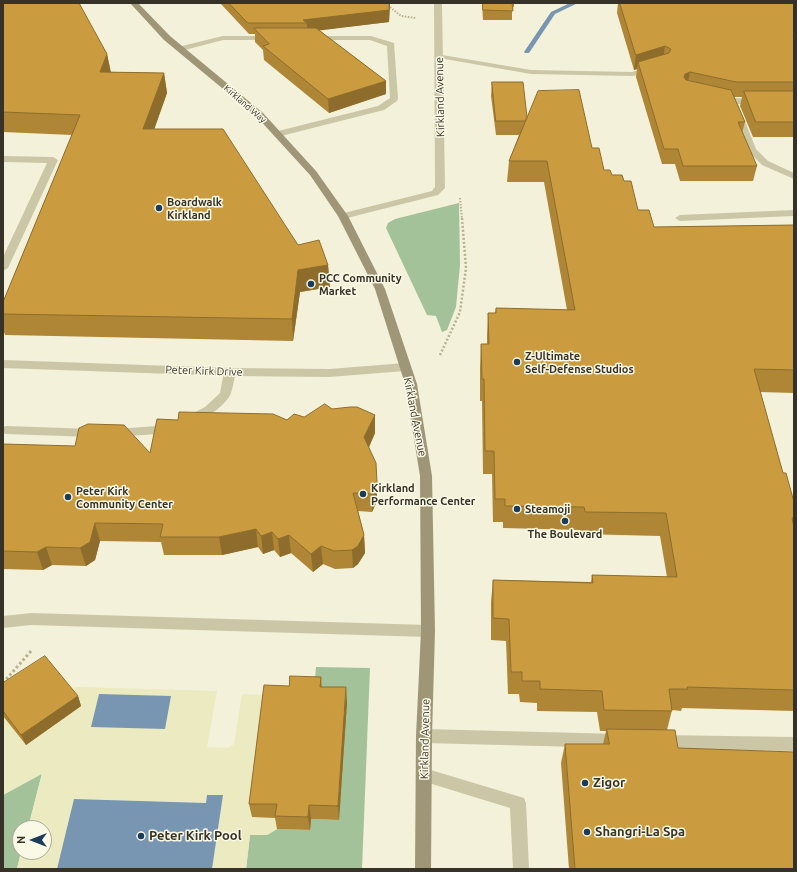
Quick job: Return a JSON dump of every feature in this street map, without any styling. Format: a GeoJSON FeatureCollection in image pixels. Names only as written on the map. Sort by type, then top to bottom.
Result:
{"type":"FeatureCollection","features":[{"type":"Feature","properties":{"kind":"main road","name":"Kirkland Way"},"geometry":{"type":"LineString","coordinates":[[134,3],[167,38],[260,115],[313,173],[343,216]]}},
{"type":"Feature","properties":{"kind":"main road","name":"Kirkland Avenue"},"geometry":{"type":"LineString","coordinates":[[343,216],[380,288],[411,384],[426,476],[428,631],[424,736],[423,869]]}},
{"type":"Feature","properties":{"kind":"street","name":"Kirkland Avenue"},"geometry":{"type":"LineString","coordinates":[[343,216],[435,193],[440,188],[438,3]]}},
{"type":"Feature","properties":{"kind":"street"},"geometry":{"type":"LineString","coordinates":[[181,49],[223,38],[278,38]]}},
{"type":"Feature","properties":{"kind":"street"},"geometry":{"type":"LineString","coordinates":[[277,134],[381,108],[394,99],[391,45],[371,38],[301,38]]}},
{"type":"Feature","properties":{"kind":"street"},"geometry":{"type":"LineString","coordinates":[[439,56],[531,72],[564,74],[633,74],[663,64]]}},
{"type":"Feature","properties":{"kind":"street"},"geometry":{"type":"LineString","coordinates":[[763,101],[729,100],[752,150],[764,163],[794,176]]}},
{"type":"Feature","properties":{"kind":"street"},"geometry":{"type":"LineString","coordinates":[[3,159],[53,160],[3,268]]}},
{"type":"Feature","properties":{"kind":"street"},"geometry":{"type":"LineString","coordinates":[[680,218],[794,212]]}},
{"type":"Feature","properties":{"kind":"street","name":"Peter Kirk Drive"},"geometry":{"type":"LineString","coordinates":[[3,364],[230,372],[329,373],[405,367]]}},
{"type":"Feature","properties":{"kind":"street"},"geometry":{"type":"LineString","coordinates":[[6,430],[124,434],[157,430],[186,423],[209,410],[225,394],[230,372]]}},
{"type":"Feature","properties":{"kind":"street"},"geometry":{"type":"LineString","coordinates":[[3,622],[31,619],[428,631]]}},
{"type":"Feature","properties":{"kind":"street"},"geometry":{"type":"LineString","coordinates":[[424,736],[794,744]]}},
{"type":"Feature","properties":{"kind":"street"},"geometry":{"type":"LineString","coordinates":[[424,775],[518,803],[521,869]]}},
{"type":"Feature","properties":{"kind":"path"},"geometry":{"type":"LineString","coordinates":[[383,7],[390,7],[401,16],[439,18]]}},
{"type":"Feature","properties":{"kind":"path"},"geometry":{"type":"LineString","coordinates":[[440,355],[460,312],[466,268],[460,198]]}},
{"type":"Feature","properties":{"kind":"path"},"geometry":{"type":"LineString","coordinates":[[3,683],[31,652]]}},
{"type":"Feature","properties":{"kind":"shaded area"},"geometry":{"type":"Polygon","coordinates":[[[459,203],[460,265],[456,307],[447,330],[442,332],[436,316],[427,315],[386,228],[388,223],[395,219],[459,203]]]}},
{"type":"Feature","properties":{"kind":"shaded area"},"geometry":{"type":"Polygon","coordinates":[[[316,667],[370,668],[362,869],[246,869],[250,835],[267,835],[277,829],[309,830],[311,819],[339,820],[314,691],[316,667]]]}},
{"type":"Feature","properties":{"kind":"shaded area"},"geometry":{"type":"Polygon","coordinates":[[[76,687],[217,691],[207,747],[228,748],[234,744],[242,694],[266,695],[252,817],[279,818],[277,829],[267,835],[250,835],[246,869],[212,869],[223,795],[206,803],[75,799],[57,869],[17,869],[19,860],[52,860],[52,820],[30,820],[42,774],[3,795],[3,716],[26,745],[69,692],[76,687]]]}},
{"type":"Feature","properties":{"kind":"shaded area"},"geometry":{"type":"Polygon","coordinates":[[[42,773],[30,820],[12,820],[12,860],[19,860],[17,869],[3,869],[3,795],[42,773]]]}},
{"type":"Feature","properties":{"kind":"water"},"geometry":{"type":"Polygon","coordinates":[[[99,694],[171,696],[165,729],[91,727],[99,694]]]}},
{"type":"Feature","properties":{"kind":"water","name":"Peter Kirk Pool"},"geometry":{"type":"Polygon","coordinates":[[[207,795],[223,795],[212,869],[57,869],[74,799],[206,803],[207,795]]]}},
{"type":"Feature","properties":{"kind":"building","name":"Boardwalk Kirkland"},"geometry":{"type":"Polygon","coordinates":[[[3,3],[79,3],[107,54],[100,72],[164,73],[143,129],[223,129],[298,245],[319,240],[328,265],[298,270],[292,319],[3,314],[3,302],[80,115],[3,112],[3,3]]]}},
{"type":"Feature","properties":{"kind":"building"},"geometry":{"type":"Polygon","coordinates":[[[229,3],[389,3],[389,10],[303,20],[307,23],[248,23],[229,3]]]}},
{"type":"Feature","properties":{"kind":"building"},"geometry":{"type":"Polygon","coordinates":[[[483,3],[512,3],[513,11],[483,10],[483,3]]]}},
{"type":"Feature","properties":{"kind":"building"},"geometry":{"type":"Polygon","coordinates":[[[620,3],[794,3],[794,82],[736,82],[690,72],[685,74],[684,77],[686,80],[731,90],[745,122],[738,122],[757,166],[683,166],[678,149],[664,149],[638,62],[669,53],[671,49],[665,46],[636,55],[620,3]]]}},
{"type":"Feature","properties":{"kind":"building"},"geometry":{"type":"Polygon","coordinates":[[[254,28],[316,28],[386,81],[328,99],[263,46],[269,44],[254,28]]]}},
{"type":"Feature","properties":{"kind":"building"},"geometry":{"type":"Polygon","coordinates":[[[492,82],[523,82],[527,117],[525,121],[496,121],[492,82]]]}},
{"type":"Feature","properties":{"kind":"building","name":"The Boulevard"},"geometry":{"type":"Polygon","coordinates":[[[579,90],[592,148],[599,148],[604,170],[610,170],[612,175],[622,175],[624,181],[631,181],[638,210],[649,210],[654,227],[794,225],[794,370],[754,369],[783,473],[786,473],[794,502],[794,518],[792,518],[794,527],[794,690],[687,687],[688,689],[669,689],[672,711],[604,710],[602,691],[540,689],[540,681],[522,681],[522,672],[511,672],[509,619],[493,618],[493,580],[593,583],[592,575],[677,577],[666,513],[585,512],[584,507],[505,506],[505,499],[495,499],[494,451],[485,451],[484,379],[482,379],[481,344],[489,344],[488,313],[496,313],[496,308],[575,310],[547,161],[509,161],[538,91],[579,90]]]}},
{"type":"Feature","properties":{"kind":"building"},"geometry":{"type":"Polygon","coordinates":[[[744,91],[794,91],[794,122],[756,122],[744,91]]]}},
{"type":"Feature","properties":{"kind":"building"},"geometry":{"type":"Polygon","coordinates":[[[325,404],[332,409],[357,407],[375,415],[364,437],[376,463],[377,483],[372,494],[353,493],[364,535],[358,546],[352,550],[334,551],[321,546],[311,554],[289,535],[278,539],[272,532],[261,536],[256,529],[219,537],[160,537],[163,524],[95,523],[90,542],[80,548],[46,547],[37,552],[3,551],[3,444],[75,446],[79,428],[88,424],[124,425],[150,453],[157,419],[178,420],[179,412],[273,414],[287,420],[294,414],[304,417],[325,404]]]}},
{"type":"Feature","properties":{"kind":"building"},"geometry":{"type":"Polygon","coordinates":[[[45,656],[78,696],[21,735],[3,711],[3,683],[45,656]]]}},
{"type":"Feature","properties":{"kind":"building"},"geometry":{"type":"Polygon","coordinates":[[[290,676],[321,677],[320,687],[346,687],[338,806],[309,805],[308,817],[275,816],[277,804],[249,804],[264,685],[289,686],[290,676]]]}},
{"type":"Feature","properties":{"kind":"building"},"geometry":{"type":"Polygon","coordinates":[[[607,729],[675,730],[678,748],[794,752],[794,869],[575,869],[565,744],[609,744],[607,729]]]}},
{"type":"Feature","properties":{"kind":"waterway"},"geometry":{"type":"LineString","coordinates":[[527,52],[553,13],[575,3]]}},
{"type":"Feature","properties":{"kind":"place","name":"Boardwalk Kirkland"},"geometry":{"type":"Point","coordinates":[159,208]}},
{"type":"Feature","properties":{"kind":"place","name":"PCC Community Market"},"geometry":{"type":"Point","coordinates":[311,284]}},
{"type":"Feature","properties":{"kind":"place","name":"Z-Ultimate Self-Defense Studios"},"geometry":{"type":"Point","coordinates":[517,362]}},
{"type":"Feature","properties":{"kind":"place","name":"Kirkland Performance Center"},"geometry":{"type":"Point","coordinates":[363,494]}},
{"type":"Feature","properties":{"kind":"place","name":"Peter Kirk Community Center"},"geometry":{"type":"Point","coordinates":[68,497]}},
{"type":"Feature","properties":{"kind":"place","name":"Steamoji"},"geometry":{"type":"Point","coordinates":[517,509]}},
{"type":"Feature","properties":{"kind":"place","name":"The Boulevard"},"geometry":{"type":"Point","coordinates":[565,521]}},
{"type":"Feature","properties":{"kind":"place","name":"Zigor"},"geometry":{"type":"Point","coordinates":[585,783]}},
{"type":"Feature","properties":{"kind":"place","name":"Shangri-La Spa"},"geometry":{"type":"Point","coordinates":[587,832]}},
{"type":"Feature","properties":{"kind":"place","name":"Peter Kirk Pool"},"geometry":{"type":"Point","coordinates":[141,836]}}]}
